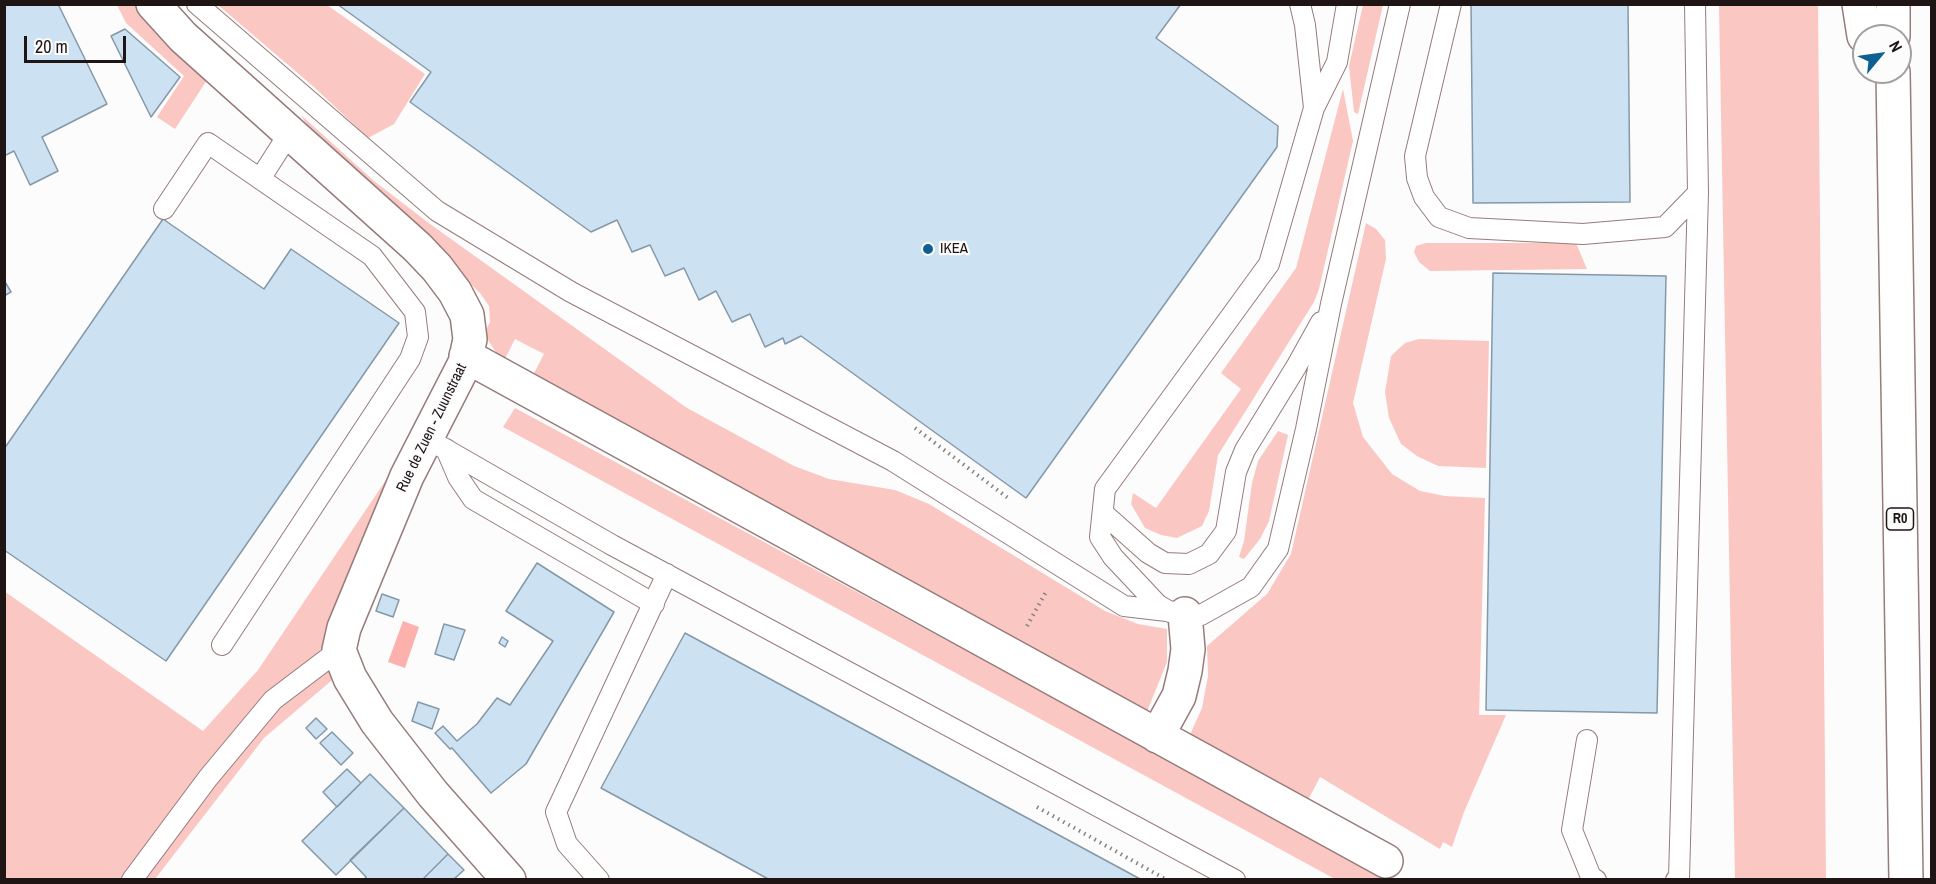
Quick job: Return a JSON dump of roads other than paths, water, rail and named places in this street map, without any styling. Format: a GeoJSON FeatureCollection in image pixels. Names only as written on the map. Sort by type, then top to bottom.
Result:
{"type":"FeatureCollection","features":[{"type":"Feature","properties":{"kind":"main road","name":"Rue de Zuen - Zuunstraat"},"geometry":{"type":"LineString","coordinates":[[153,4],[183,37],[437,268],[455,292],[467,315],[470,339],[465,363],[436,444],[406,476],[344,628],[339,650]]}},
{"type":"Feature","properties":{"kind":"main road"},"geometry":{"type":"LineString","coordinates":[[1859,4],[1861,24]]}},
{"type":"Feature","properties":{"kind":"main road"},"geometry":{"type":"LineString","coordinates":[[1893,4],[1893,24]]}},
{"type":"Feature","properties":{"kind":"main road"},"geometry":{"type":"LineString","coordinates":[[1876,84],[1894,158]]}},
{"type":"Feature","properties":{"kind":"main road","name":"R0"},"geometry":{"type":"LineString","coordinates":[[1893,84],[1906,879]]}},
{"type":"Feature","properties":{"kind":"main road"},"geometry":{"type":"LineString","coordinates":[[466,356],[1386,861]]}},
{"type":"Feature","properties":{"kind":"main road"},"geometry":{"type":"LineString","coordinates":[[1157,736],[1179,696],[1185,671],[1188,649],[1178,613]]}},
{"type":"Feature","properties":{"kind":"main road"},"geometry":{"type":"LineString","coordinates":[[339,650],[350,678],[377,722],[433,794],[509,879]]}},
{"type":"Feature","properties":{"kind":"lane"},"geometry":{"type":"LineString","coordinates":[[196,4],[437,211],[571,292],[893,461],[1124,606],[1201,615],[1251,587],[1278,549],[1400,4]]}},
{"type":"Feature","properties":{"kind":"lane"},"geometry":{"type":"LineString","coordinates":[[1300,4],[1305,25],[1314,108]]}},
{"type":"Feature","properties":{"kind":"lane"},"geometry":{"type":"LineString","coordinates":[[1178,613],[1158,605],[1113,557],[1100,537],[1105,489],[1269,264],[1314,108],[1337,62],[1347,4]]}},
{"type":"Feature","properties":{"kind":"lane"},"geometry":{"type":"LineString","coordinates":[[1451,4],[1415,156],[1420,187],[1424,197],[1439,217],[1468,228],[1560,233],[1583,234],[1665,228],[1698,193]]}},
{"type":"Feature","properties":{"kind":"lane"},"geometry":{"type":"LineString","coordinates":[[1676,879],[1679,878],[1698,193],[1695,4]]}},
{"type":"Feature","properties":{"kind":"lane"},"geometry":{"type":"LineString","coordinates":[[260,179],[290,132]]}},
{"type":"Feature","properties":{"kind":"lane"},"geometry":{"type":"LineString","coordinates":[[164,209],[208,143],[372,256],[415,312],[418,337],[410,359],[222,645]]}},
{"type":"Feature","properties":{"kind":"lane"},"geometry":{"type":"LineString","coordinates":[[1103,513],[1137,544],[1165,563],[1189,564],[1209,554],[1226,531],[1236,472],[1245,450],[1296,367],[1331,304]]}},
{"type":"Feature","properties":{"kind":"lane"},"geometry":{"type":"LineString","coordinates":[[436,444],[667,574],[1235,879]]}},
{"type":"Feature","properties":{"kind":"lane"},"geometry":{"type":"LineString","coordinates":[[436,444],[473,499],[654,604]]}},
{"type":"Feature","properties":{"kind":"lane"},"geometry":{"type":"LineString","coordinates":[[598,879],[567,844],[556,812],[667,574]]}},
{"type":"Feature","properties":{"kind":"lane"},"geometry":{"type":"LineString","coordinates":[[132,879],[208,777],[273,700],[339,650]]}},
{"type":"Feature","properties":{"kind":"lane"},"geometry":{"type":"LineString","coordinates":[[1587,740],[1572,830],[1591,877],[1596,879]]}},
{"type":"Feature","properties":{"kind":"place","name":"IKEA"},"geometry":{"type":"Point","coordinates":[928,249]}}]}
